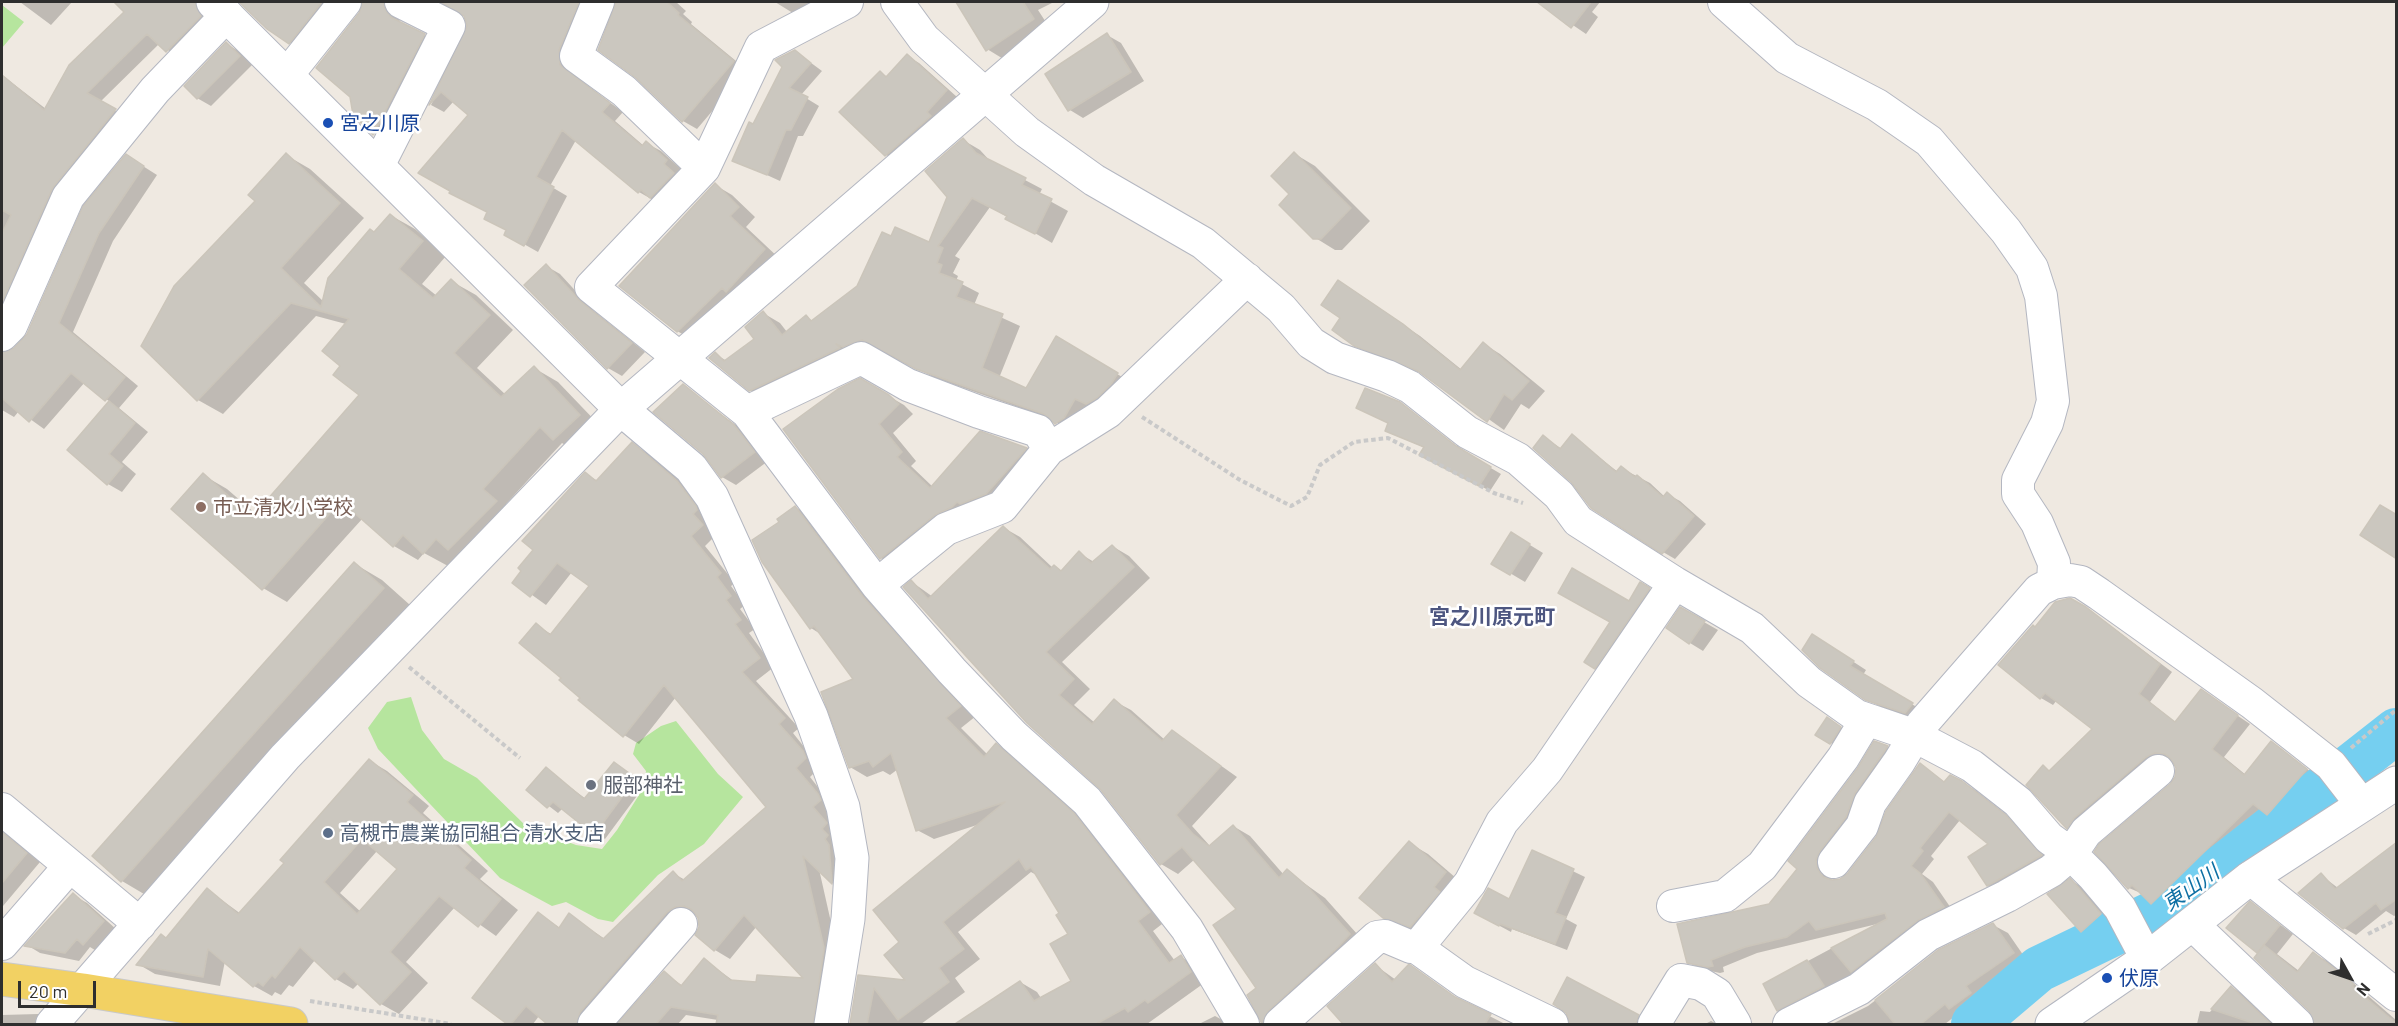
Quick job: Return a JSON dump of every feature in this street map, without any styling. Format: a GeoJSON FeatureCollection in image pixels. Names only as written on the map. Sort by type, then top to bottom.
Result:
{"type":"FeatureCollection","features":[{"type":"Feature","properties":{"kind":"main road"},"geometry":{"type":"LineString","coordinates":[[2,979],[83,990],[198,1016],[294,1012]]}},
{"type":"Feature","properties":{"kind":"street"},"geometry":{"type":"LineString","coordinates":[[287,75],[345,2]]}},
{"type":"Feature","properties":{"kind":"street"},"geometry":{"type":"LineString","coordinates":[[378,166],[449,26],[401,2]]}},
{"type":"Feature","properties":{"kind":"street"},"geometry":{"type":"LineString","coordinates":[[598,2],[576,56],[624,91],[704,168]]}},
{"type":"Feature","properties":{"kind":"street"},"geometry":{"type":"LineString","coordinates":[[847,2],[761,47],[704,168],[591,287],[747,412],[877,585],[952,671],[1014,736],[1087,801],[1187,929],[1243,1024]]}},
{"type":"Feature","properties":{"kind":"street"},"geometry":{"type":"LineString","coordinates":[[897,2],[924,39],[1027,132],[1094,180],[1203,243],[1281,308],[1311,343],[1335,358],[1387,376],[1410,387],[1467,432],[1518,459],[1560,495],[1578,521],[1675,583],[1752,628],[1809,682],[1857,716],[1913,735],[1972,766],[2018,802],[2049,838],[2071,854],[2135,937]]}},
{"type":"Feature","properties":{"kind":"street"},"geometry":{"type":"LineString","coordinates":[[52,1024],[285,757],[621,409],[986,96],[1092,2]]}},
{"type":"Feature","properties":{"kind":"street"},"geometry":{"type":"LineString","coordinates":[[1724,2],[1787,58],[1877,105],[1929,141],[2006,231],[2032,268],[2041,296],[2053,401],[2047,423],[2018,480],[2018,494],[2037,523],[2054,562],[2053,583]]}},
{"type":"Feature","properties":{"kind":"street"},"geometry":{"type":"LineString","coordinates":[[2,336],[11,326],[11,298],[68,197],[220,8],[621,409],[691,468],[712,496],[810,716],[843,807],[852,858],[848,919],[831,1024]]}},
{"type":"Feature","properties":{"kind":"street"},"geometry":{"type":"LineString","coordinates":[[877,585],[946,529],[1002,507],[1049,449],[1108,412],[1247,279]]}},
{"type":"Feature","properties":{"kind":"street"},"geometry":{"type":"LineString","coordinates":[[747,412],[861,358],[908,385],[1038,431],[1049,449]]}},
{"type":"Feature","properties":{"kind":"street"},"geometry":{"type":"LineString","coordinates":[[1834,862],[1862,826],[1870,803],[1899,762],[1913,735],[2016,613],[2039,590],[2053,583],[2070,580],[2081,582],[2252,703],[2347,785]]}},
{"type":"Feature","properties":{"kind":"street"},"geometry":{"type":"LineString","coordinates":[[1416,947],[1470,884],[1502,822],[1547,770],[1675,583]]}},
{"type":"Feature","properties":{"kind":"street"},"geometry":{"type":"LineString","coordinates":[[1673,906],[1725,896],[1762,866],[1837,767],[1866,720]]}},
{"type":"Feature","properties":{"kind":"street"},"geometry":{"type":"LineString","coordinates":[[1789,1024],[1859,989],[1928,935],[2007,897],[2051,871],[2071,854],[2086,832],[2158,771]]}},
{"type":"Feature","properties":{"kind":"street"},"geometry":{"type":"LineString","coordinates":[[2052,1024],[2135,937],[2192,924],[2250,878],[2347,785],[2397,783]]}},
{"type":"Feature","properties":{"kind":"street"},"geometry":{"type":"LineString","coordinates":[[2,809],[140,924]]}},
{"type":"Feature","properties":{"kind":"street"},"geometry":{"type":"LineString","coordinates":[[2,944],[69,867]]}},
{"type":"Feature","properties":{"kind":"street"},"geometry":{"type":"LineString","coordinates":[[2250,878],[2397,995]]}},
{"type":"Feature","properties":{"kind":"street"},"geometry":{"type":"LineString","coordinates":[[594,1024],[681,924]]}},
{"type":"Feature","properties":{"kind":"street"},"geometry":{"type":"LineString","coordinates":[[2192,924],[2297,1024]]}},
{"type":"Feature","properties":{"kind":"street"},"geometry":{"type":"LineString","coordinates":[[1280,1024],[1377,937],[1385,936],[1416,947],[1465,982],[1552,1024]]}},
{"type":"Feature","properties":{"kind":"street"},"geometry":{"type":"LineString","coordinates":[[1654,1024],[1681,980],[1701,984],[1717,994],[1735,1024]]}},
{"type":"Feature","properties":{"kind":"path"},"geometry":{"type":"LineString","coordinates":[[1119,401],[1240,480],[1291,506],[1306,497],[1320,465],[1354,442],[1388,438],[1494,494],[1526,504]]}},
{"type":"Feature","properties":{"kind":"path"},"geometry":{"type":"LineString","coordinates":[[401,661],[520,758]]}},
{"type":"Feature","properties":{"kind":"path"},"geometry":{"type":"LineString","coordinates":[[2347,785],[2397,710]]}},
{"type":"Feature","properties":{"kind":"path"},"geometry":{"type":"LineString","coordinates":[[294,1012],[451,1024]]}},
{"type":"Feature","properties":{"kind":"green space"},"geometry":{"type":"Polygon","coordinates":[[[2,5],[24,22],[2,48],[2,5]]]}},
{"type":"Feature","properties":{"kind":"green space"},"geometry":{"type":"Polygon","coordinates":[[[411,697],[422,730],[444,759],[477,778],[526,826],[576,845],[602,849],[644,787],[646,771],[633,754],[636,743],[661,726],[676,721],[718,774],[743,797],[704,844],[658,875],[613,922],[598,919],[566,902],[552,906],[500,878],[378,749],[368,728],[387,702],[411,697]]]}},
{"type":"Feature","properties":{"kind":"building"},"geometry":{"type":"Polygon","coordinates":[[[114,2],[195,2],[201,16],[166,52],[147,34],[87,93],[116,109],[52,189],[2,303],[2,233],[11,215],[2,210],[2,75],[44,110],[69,65],[124,12],[114,2]]]}},
{"type":"Feature","properties":{"kind":"building"},"geometry":{"type":"Polygon","coordinates":[[[239,2],[322,2],[289,44],[267,29],[239,2]]]}},
{"type":"Feature","properties":{"kind":"building"},"geometry":{"type":"Polygon","coordinates":[[[363,2],[383,2],[392,18],[425,34],[373,135],[353,115],[350,97],[316,68],[359,13],[363,2]]]}},
{"type":"Feature","properties":{"kind":"building"},"geometry":{"type":"Polygon","coordinates":[[[440,2],[579,2],[559,50],[560,65],[610,103],[602,112],[642,146],[646,141],[667,160],[664,164],[674,173],[650,198],[641,190],[638,193],[562,130],[536,177],[554,187],[524,246],[504,235],[506,230],[484,219],[487,212],[449,193],[450,191],[418,173],[468,115],[441,92],[429,105],[467,26],[464,16],[440,2]]]}},
{"type":"Feature","properties":{"kind":"building"},"geometry":{"type":"Polygon","coordinates":[[[616,2],[667,2],[679,13],[678,15],[734,61],[682,122],[636,78],[598,50],[616,2]]]}},
{"type":"Feature","properties":{"kind":"building"},"geometry":{"type":"Polygon","coordinates":[[[956,2],[1023,2],[1034,19],[986,51],[956,2]]]}},
{"type":"Feature","properties":{"kind":"building"},"geometry":{"type":"Polygon","coordinates":[[[1537,2],[1591,2],[1571,28],[1537,2]]]}},
{"type":"Feature","properties":{"kind":"building"},"geometry":{"type":"Polygon","coordinates":[[[1107,33],[1131,72],[1068,111],[1045,74],[1107,33]]]}},
{"type":"Feature","properties":{"kind":"building"},"geometry":{"type":"Polygon","coordinates":[[[226,42],[240,56],[197,99],[184,86],[226,42]]]}},
{"type":"Feature","properties":{"kind":"building"},"geometry":{"type":"Polygon","coordinates":[[[795,50],[811,63],[789,88],[808,97],[791,130],[786,130],[767,175],[732,161],[749,122],[753,124],[782,67],[775,60],[795,50]]]}},
{"type":"Feature","properties":{"kind":"building"},"geometry":{"type":"Polygon","coordinates":[[[907,54],[947,90],[927,112],[931,116],[885,156],[839,112],[880,71],[886,77],[907,54]]]}},
{"type":"Feature","properties":{"kind":"building"},"geometry":{"type":"Polygon","coordinates":[[[963,138],[976,153],[1026,178],[1022,185],[1052,199],[1035,234],[1005,219],[1007,216],[972,198],[938,246],[943,248],[937,263],[942,265],[939,273],[963,282],[956,297],[1003,314],[982,368],[1026,388],[1056,336],[1118,373],[1097,398],[1086,404],[1075,399],[1064,418],[1055,424],[1044,414],[916,369],[862,340],[843,347],[836,344],[840,348],[749,391],[709,358],[715,352],[724,361],[754,339],[745,327],[763,311],[782,335],[806,315],[811,321],[857,286],[882,232],[891,236],[895,227],[929,242],[947,197],[925,171],[963,138]]]}},
{"type":"Feature","properties":{"kind":"building"},"geometry":{"type":"Polygon","coordinates":[[[1294,152],[1351,208],[1321,239],[1313,239],[1279,205],[1289,194],[1271,176],[1294,152]]]}},
{"type":"Feature","properties":{"kind":"building"},"geometry":{"type":"Polygon","coordinates":[[[286,153],[340,203],[281,268],[321,307],[328,278],[370,229],[374,232],[390,214],[423,241],[399,269],[433,298],[451,279],[490,315],[454,353],[501,397],[534,366],[580,415],[553,440],[540,427],[483,489],[497,501],[448,550],[436,539],[423,554],[403,535],[393,547],[341,501],[262,590],[171,509],[203,473],[252,517],[359,395],[333,375],[340,366],[322,351],[349,319],[291,303],[197,401],[141,346],[174,286],[255,201],[248,195],[286,153]]]}},
{"type":"Feature","properties":{"kind":"building"},"geometry":{"type":"Polygon","coordinates":[[[126,154],[144,166],[99,233],[59,323],[125,377],[105,401],[71,373],[29,422],[2,398],[2,352],[14,348],[27,334],[83,206],[126,154]]]}},
{"type":"Feature","properties":{"kind":"building"},"geometry":{"type":"Polygon","coordinates":[[[715,183],[739,207],[730,216],[765,249],[726,292],[722,288],[677,332],[619,286],[715,183]]]}},
{"type":"Feature","properties":{"kind":"building"},"geometry":{"type":"Polygon","coordinates":[[[546,264],[580,301],[632,343],[607,369],[524,285],[546,264]]]}},
{"type":"Feature","properties":{"kind":"building"},"geometry":{"type":"Polygon","coordinates":[[[1338,280],[1403,324],[1460,370],[1483,342],[1529,381],[1512,400],[1504,394],[1487,422],[1418,371],[1354,346],[1332,330],[1340,318],[1321,305],[1338,280]]]}},
{"type":"Feature","properties":{"kind":"building"},"geometry":{"type":"Polygon","coordinates":[[[860,378],[889,395],[899,404],[879,424],[902,452],[897,457],[930,488],[980,431],[1027,448],[986,494],[960,504],[957,502],[935,515],[880,559],[783,429],[838,389],[860,378]]]}},
{"type":"Feature","properties":{"kind":"building"},"geometry":{"type":"Polygon","coordinates":[[[683,384],[734,425],[755,452],[721,478],[703,454],[653,412],[683,384]]]}},
{"type":"Feature","properties":{"kind":"building"},"geometry":{"type":"Polygon","coordinates":[[[1365,388],[1400,402],[1456,446],[1491,467],[1479,486],[1419,455],[1424,447],[1385,431],[1388,423],[1356,408],[1365,388]]]}},
{"type":"Feature","properties":{"kind":"building"},"geometry":{"type":"Polygon","coordinates":[[[109,401],[135,423],[109,454],[123,466],[107,485],[67,450],[109,401]]]}},
{"type":"Feature","properties":{"kind":"building"},"geometry":{"type":"Polygon","coordinates":[[[1572,434],[1616,472],[1621,466],[1635,477],[1637,475],[1663,497],[1667,492],[1694,516],[1662,554],[1591,508],[1571,482],[1533,448],[1543,435],[1560,449],[1572,434]]]}},
{"type":"Feature","properties":{"kind":"building"},"geometry":{"type":"Polygon","coordinates":[[[632,442],[677,481],[696,506],[697,510],[693,514],[703,525],[691,536],[721,573],[717,577],[731,596],[726,600],[741,620],[735,624],[760,658],[742,672],[785,718],[779,724],[803,751],[806,758],[796,768],[821,800],[813,807],[827,823],[822,829],[828,835],[825,839],[829,845],[832,884],[803,856],[824,948],[813,1024],[716,1024],[718,1015],[671,1007],[656,1024],[617,1024],[664,971],[681,986],[704,958],[730,980],[756,982],[757,975],[803,978],[744,915],[714,951],[695,935],[699,927],[698,918],[692,910],[684,906],[675,907],[667,912],[580,1012],[577,1024],[547,1024],[526,1006],[511,1024],[507,1024],[472,998],[538,912],[559,928],[569,913],[603,939],[673,871],[682,881],[766,807],[664,685],[623,737],[578,700],[580,698],[559,680],[561,678],[519,643],[536,623],[550,635],[589,586],[557,563],[530,597],[512,583],[521,571],[518,568],[533,550],[522,541],[585,472],[596,481],[632,442]]]}},
{"type":"Feature","properties":{"kind":"building"},"geometry":{"type":"Polygon","coordinates":[[[2380,505],[2397,515],[2397,559],[2360,535],[2380,505]]]}},
{"type":"Feature","properties":{"kind":"building"},"geometry":{"type":"Polygon","coordinates":[[[795,506],[863,597],[961,706],[946,718],[984,757],[996,743],[1074,813],[1150,912],[1138,921],[1169,963],[1181,955],[1191,972],[1148,1003],[1145,1000],[1128,1012],[1125,1008],[1096,1024],[955,1024],[1020,981],[1034,1001],[1071,981],[1050,944],[1068,934],[1056,915],[1059,913],[1031,867],[1026,870],[1019,859],[943,922],[964,949],[939,968],[949,982],[898,1020],[874,988],[867,1024],[850,1024],[858,975],[905,980],[884,955],[899,942],[873,910],[1005,802],[916,831],[891,753],[873,767],[869,761],[849,768],[821,692],[853,679],[814,626],[810,629],[762,562],[752,540],[779,522],[777,519],[795,506]]]}},
{"type":"Feature","properties":{"kind":"building"},"geometry":{"type":"Polygon","coordinates":[[[1003,526],[1050,569],[1054,565],[1061,571],[1079,551],[1091,563],[1112,545],[1134,567],[1046,652],[1074,679],[1059,695],[1092,724],[1114,699],[1162,741],[1172,730],[1221,766],[1176,815],[1193,834],[1209,846],[1233,825],[1279,878],[1287,869],[1308,887],[1350,934],[1268,1011],[1262,1024],[1247,995],[1256,988],[1213,925],[1236,909],[1182,847],[1160,865],[1101,790],[1027,723],[903,587],[911,580],[928,599],[1003,526]]]}},
{"type":"Feature","properties":{"kind":"building"},"geometry":{"type":"Polygon","coordinates":[[[1511,532],[1530,544],[1510,575],[1491,564],[1511,532]]]}},
{"type":"Feature","properties":{"kind":"building"},"geometry":{"type":"Polygon","coordinates":[[[354,562],[384,588],[121,882],[92,856],[354,562]]]}},
{"type":"Feature","properties":{"kind":"building"},"geometry":{"type":"Polygon","coordinates":[[[1572,568],[1629,601],[1640,582],[1650,588],[1595,669],[1584,662],[1610,622],[1558,593],[1572,568]]]}},
{"type":"Feature","properties":{"kind":"building"},"geometry":{"type":"Polygon","coordinates":[[[2070,598],[2086,607],[2160,664],[2139,694],[2175,722],[2201,689],[2238,715],[2212,749],[2244,775],[2271,741],[2307,769],[2267,815],[2253,804],[2151,904],[2132,885],[2128,889],[2094,852],[2099,844],[2170,784],[2175,777],[2176,768],[2171,759],[2165,754],[2155,753],[2146,757],[2074,818],[2067,829],[2026,785],[2043,765],[2049,771],[2092,729],[2045,693],[2040,699],[1998,665],[2033,625],[2035,627],[2055,602],[2070,598]]]}},
{"type":"Feature","properties":{"kind":"building"},"geometry":{"type":"Polygon","coordinates":[[[1680,607],[1705,621],[1689,644],[1666,628],[1680,607]]]}},
{"type":"Feature","properties":{"kind":"building"},"geometry":{"type":"Polygon","coordinates":[[[1812,634],[1854,661],[1850,666],[1913,703],[1905,713],[1865,700],[1820,668],[1802,650],[1812,634]]]}},
{"type":"Feature","properties":{"kind":"building"},"geometry":{"type":"Polygon","coordinates":[[[1827,717],[1841,727],[1830,744],[1815,735],[1827,717]]]}},
{"type":"Feature","properties":{"kind":"building"},"geometry":{"type":"Polygon","coordinates":[[[1874,741],[1888,746],[1855,793],[1846,817],[1816,859],[1817,868],[1823,877],[1832,880],[1840,879],[1848,873],[1876,837],[1886,811],[1920,763],[1944,782],[1950,775],[1962,781],[2006,815],[2042,855],[1987,886],[1968,857],[1988,844],[1949,812],[1920,848],[1923,851],[1911,866],[1920,873],[1944,907],[1917,921],[1851,972],[1831,948],[1887,919],[1885,913],[1816,930],[1809,921],[1787,937],[1745,947],[1711,960],[1713,966],[1687,963],[1677,924],[1769,904],[1797,869],[1788,861],[1857,769],[1874,741]]]}},
{"type":"Feature","properties":{"kind":"building"},"geometry":{"type":"Polygon","coordinates":[[[369,759],[413,795],[407,802],[471,860],[464,868],[501,899],[478,927],[439,896],[390,952],[411,972],[380,1005],[344,971],[335,980],[300,947],[275,978],[272,975],[263,986],[258,982],[253,987],[208,949],[203,977],[136,965],[161,934],[166,938],[207,888],[238,914],[284,863],[280,860],[369,759]],[[362,839],[324,882],[357,914],[397,869],[362,839]]]}},
{"type":"Feature","properties":{"kind":"building"},"geometry":{"type":"Polygon","coordinates":[[[614,762],[636,778],[594,835],[553,802],[547,808],[526,790],[546,767],[584,799],[614,762]]]}},
{"type":"Feature","properties":{"kind":"building"},"geometry":{"type":"Polygon","coordinates":[[[2,832],[27,853],[2,883],[2,832]]]}},
{"type":"Feature","properties":{"kind":"building"},"geometry":{"type":"Polygon","coordinates":[[[1409,841],[1446,872],[1434,887],[1440,892],[1410,927],[1383,918],[1359,898],[1409,841]]]}},
{"type":"Feature","properties":{"kind":"building"},"geometry":{"type":"Polygon","coordinates":[[[2397,842],[2397,899],[2381,910],[2376,903],[2343,929],[2298,893],[2321,873],[2335,889],[2397,842]]]}},
{"type":"Feature","properties":{"kind":"building"},"geometry":{"type":"Polygon","coordinates":[[[1532,850],[1574,869],[1555,913],[1566,917],[1555,944],[1500,924],[1499,926],[1474,913],[1488,888],[1509,899],[1532,850]]]}},
{"type":"Feature","properties":{"kind":"building"},"geometry":{"type":"Polygon","coordinates":[[[2070,878],[2101,914],[2081,932],[2047,894],[2070,878]]]}},
{"type":"Feature","properties":{"kind":"building"},"geometry":{"type":"Polygon","coordinates":[[[73,893],[104,921],[83,945],[77,939],[65,953],[24,946],[73,893]]]}},
{"type":"Feature","properties":{"kind":"building"},"geometry":{"type":"Polygon","coordinates":[[[2250,901],[2280,925],[2257,953],[2226,928],[2250,901]]]}},
{"type":"Feature","properties":{"kind":"building"},"geometry":{"type":"Polygon","coordinates":[[[1993,923],[2014,953],[1966,986],[1971,993],[1949,1009],[1945,1004],[1921,1024],[1895,1024],[1875,1000],[1938,950],[1993,923]]]}},
{"type":"Feature","properties":{"kind":"building"},"geometry":{"type":"Polygon","coordinates":[[[2264,945],[2297,972],[2313,952],[2354,984],[2352,986],[2397,1024],[2314,1024],[2309,1011],[2254,958],[2264,945]]]}},
{"type":"Feature","properties":{"kind":"building"},"geometry":{"type":"Polygon","coordinates":[[[1807,960],[1824,986],[1777,1011],[1763,984],[1807,960]]]}},
{"type":"Feature","properties":{"kind":"building"},"geometry":{"type":"Polygon","coordinates":[[[1375,963],[1392,982],[1409,964],[1455,997],[1491,1014],[1485,1024],[1343,1024],[1327,1006],[1375,963]]]}},
{"type":"Feature","properties":{"kind":"building"},"geometry":{"type":"Polygon","coordinates":[[[1567,977],[1639,1015],[1636,1024],[1570,1024],[1566,1013],[1553,1004],[1567,977]]]}},
{"type":"Feature","properties":{"kind":"building"},"geometry":{"type":"Polygon","coordinates":[[[2231,986],[2271,1024],[2256,1024],[2211,1009],[2231,986]]]}},
{"type":"Feature","properties":{"kind":"waterway","name":"東山川"},"geometry":{"type":"LineString","coordinates":[[1974,1024],[2039,969],[2178,902],[2396,731]]}},
{"type":"Feature","properties":{"kind":"place","name":"宮之川原"},"geometry":{"type":"Point","coordinates":[328,123]}},
{"type":"Feature","properties":{"kind":"place","name":"市立清水小学校"},"geometry":{"type":"Point","coordinates":[201,507]}},
{"type":"Feature","properties":{"kind":"place","name":"服部神社"},"geometry":{"type":"Point","coordinates":[591,785]}},
{"type":"Feature","properties":{"kind":"place","name":"高槻市農業協同組合 清水支店"},"geometry":{"type":"Point","coordinates":[328,833]}},
{"type":"Feature","properties":{"kind":"place","name":"伏原"},"geometry":{"type":"Point","coordinates":[2107,978]}},
{"type":"Feature","properties":{"kind":"district","name":"宮之川原元町"},"geometry":{"type":"Point","coordinates":[1492,617]}}]}
